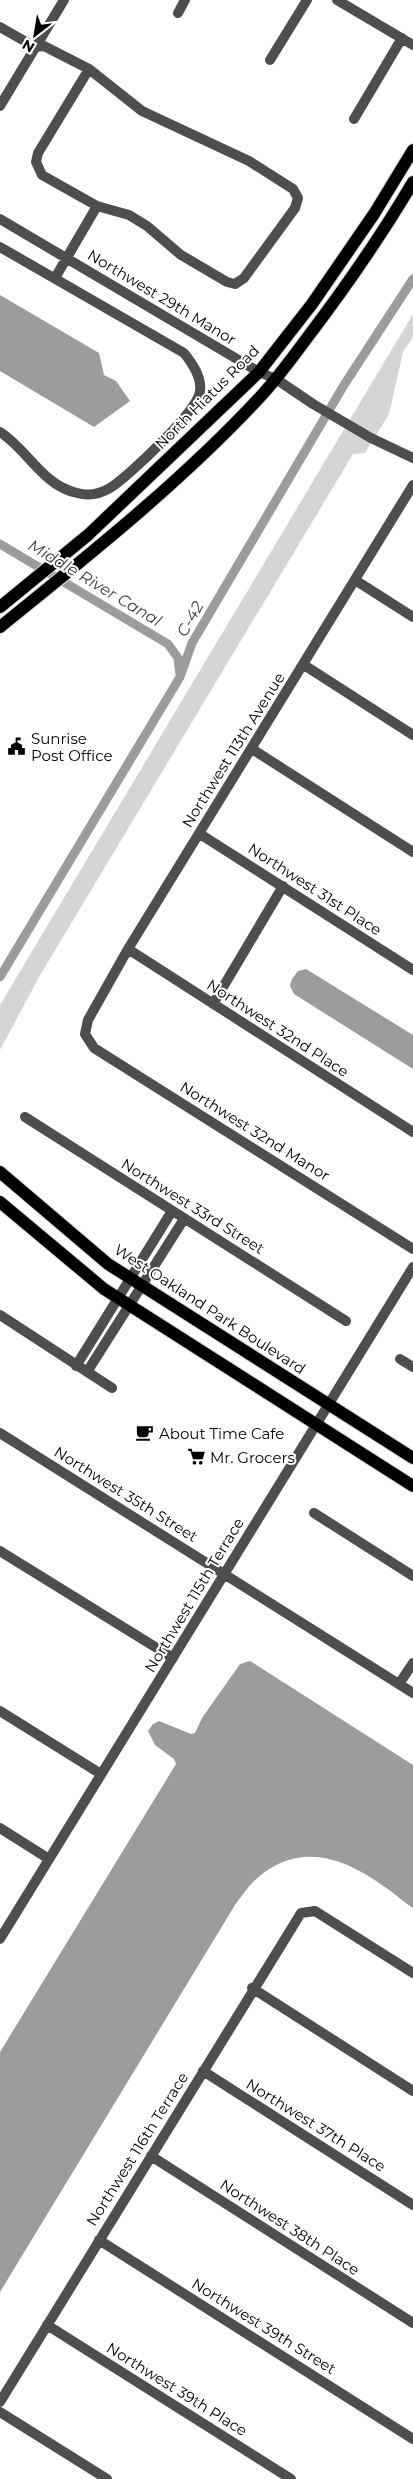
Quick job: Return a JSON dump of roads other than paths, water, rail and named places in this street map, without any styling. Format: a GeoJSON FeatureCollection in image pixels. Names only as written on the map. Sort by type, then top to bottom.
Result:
{"type":"FeatureCollection","features":[{"type":"Feature","properties":{"kind":"main road","name":"North Hiatus Road"},"geometry":{"type":"LineString","coordinates":[[0,607],[88,535],[259,372],[312,304],[374,214],[413,150]]}},
{"type":"Feature","properties":{"kind":"main road"},"geometry":{"type":"LineString","coordinates":[[0,627],[158,497],[260,397],[276,379],[331,306],[385,229],[413,182]]}},
{"type":"Feature","properties":{"kind":"main road","name":"West Oakland Park Boulevard"},"geometry":{"type":"LineString","coordinates":[[0,1172],[89,1249],[130,1279],[413,1458]]}},
{"type":"Feature","properties":{"kind":"main road"},"geometry":{"type":"LineString","coordinates":[[0,1202],[81,1272],[129,1307],[413,1486]]}},
{"type":"Feature","properties":{"kind":"street"},"geometry":{"type":"LineString","coordinates":[[0,106],[64,0]]}},
{"type":"Feature","properties":{"kind":"street"},"geometry":{"type":"LineString","coordinates":[[178,13],[186,0]]}},
{"type":"Feature","properties":{"kind":"street"},"geometry":{"type":"LineString","coordinates":[[270,60],[307,0]]}},
{"type":"Feature","properties":{"kind":"street"},"geometry":{"type":"LineString","coordinates":[[337,0],[413,45]]}},
{"type":"Feature","properties":{"kind":"street"},"geometry":{"type":"LineString","coordinates":[[0,27],[35,47],[44,46],[88,69],[142,111],[249,161],[293,189],[298,198],[295,208],[244,278],[234,284],[227,282],[180,255],[147,226],[129,215],[97,206],[42,175],[36,162],[38,154],[88,69]]}},
{"type":"Feature","properties":{"kind":"street"},"geometry":{"type":"LineString","coordinates":[[354,119],[402,38]]}},
{"type":"Feature","properties":{"kind":"street"},"geometry":{"type":"LineString","coordinates":[[55,278],[97,206]]}},
{"type":"Feature","properties":{"kind":"street","name":"Northwest 29th Manor"},"geometry":{"type":"LineString","coordinates":[[0,219],[259,372],[276,379],[343,422],[413,458]]}},
{"type":"Feature","properties":{"kind":"street"},"geometry":{"type":"LineString","coordinates":[[0,247],[184,353],[195,367],[200,391],[192,410],[178,427],[111,488],[98,494],[78,494],[62,488],[44,476],[0,432]]}},
{"type":"Feature","properties":{"kind":"street","name":"Northwest 113th Avenue"},"geometry":{"type":"LineString","coordinates":[[85,1034],[88,1020],[128,949],[252,750],[413,485]]}},
{"type":"Feature","properties":{"kind":"street"},"geometry":{"type":"LineString","coordinates":[[355,580],[413,617]]}},
{"type":"Feature","properties":{"kind":"street"},"geometry":{"type":"LineString","coordinates":[[304,665],[413,735]]}},
{"type":"Feature","properties":{"kind":"street"},"geometry":{"type":"LineString","coordinates":[[252,750],[413,852]]}},
{"type":"Feature","properties":{"kind":"street","name":"Northwest 31st Place"},"geometry":{"type":"LineString","coordinates":[[200,834],[413,970]]}},
{"type":"Feature","properties":{"kind":"street"},"geometry":{"type":"LineString","coordinates":[[213,1004],[283,886]]}},
{"type":"Feature","properties":{"kind":"street","name":"Northwest 32nd Place"},"geometry":{"type":"LineString","coordinates":[[128,949],[413,1132]]}},
{"type":"Feature","properties":{"kind":"street","name":"Northwest 32nd Manor"},"geometry":{"type":"LineString","coordinates":[[85,1034],[94,1048],[413,1249]]}},
{"type":"Feature","properties":{"kind":"street","name":"Northwest 33rd Street"},"geometry":{"type":"LineString","coordinates":[[25,1117],[346,1321]]}},
{"type":"Feature","properties":{"kind":"street"},"geometry":{"type":"LineString","coordinates":[[76,1366],[172,1211]]}},
{"type":"Feature","properties":{"kind":"street"},"geometry":{"type":"LineString","coordinates":[[87,1372],[184,1219]]}},
{"type":"Feature","properties":{"kind":"street","name":"Northwest 115th Terrace"},"geometry":{"type":"LineString","coordinates":[[0,1938],[327,1404],[413,1268]]}},
{"type":"Feature","properties":{"kind":"street"},"geometry":{"type":"LineString","coordinates":[[0,1315],[112,1388]]}},
{"type":"Feature","properties":{"kind":"street"},"geometry":{"type":"LineString","coordinates":[[400,1359],[413,1367]]}},
{"type":"Feature","properties":{"kind":"street","name":"Northwest 35th Street"},"geometry":{"type":"LineString","coordinates":[[0,1433],[413,1693]]}},
{"type":"Feature","properties":{"kind":"street"},"geometry":{"type":"LineString","coordinates":[[314,1513],[413,1576]]}},
{"type":"Feature","properties":{"kind":"street"},"geometry":{"type":"LineString","coordinates":[[0,1551],[173,1658]]}},
{"type":"Feature","properties":{"kind":"street"},"geometry":{"type":"LineString","coordinates":[[399,1684],[413,1663]]}},
{"type":"Feature","properties":{"kind":"street"},"geometry":{"type":"LineString","coordinates":[[0,1711],[101,1774]]}},
{"type":"Feature","properties":{"kind":"street"},"geometry":{"type":"LineString","coordinates":[[0,1828],[49,1859]]}},
{"type":"Feature","properties":{"kind":"street","name":"Northwest 116th Terrace"},"geometry":{"type":"LineString","coordinates":[[0,2402],[252,1988],[301,1912],[315,1911],[413,1973]]}},
{"type":"Feature","properties":{"kind":"street"},"geometry":{"type":"LineString","coordinates":[[252,1988],[413,2091]]}},
{"type":"Feature","properties":{"kind":"street","name":"Northwest 37th Place"},"geometry":{"type":"LineString","coordinates":[[203,2071],[413,2205]]}},
{"type":"Feature","properties":{"kind":"street","name":"Northwest 38th Place"},"geometry":{"type":"LineString","coordinates":[[151,2156],[413,2323]]}},
{"type":"Feature","properties":{"kind":"street","name":"Northwest 39th Street"},"geometry":{"type":"LineString","coordinates":[[99,2240],[413,2439]]}},
{"type":"Feature","properties":{"kind":"street","name":"Northwest 39th Place"},"geometry":{"type":"LineString","coordinates":[[47,2324],[291,2479]]}},
{"type":"Feature","properties":{"kind":"street"},"geometry":{"type":"LineString","coordinates":[[0,2412],[108,2479]]}},
{"type":"Feature","properties":{"kind":"waterway","name":"C-42"},"geometry":{"type":"LineString","coordinates":[[0,977],[180,677],[192,643],[344,385],[413,279]]}},
{"type":"Feature","properties":{"kind":"waterway","name":"Middle River Canal"},"geometry":{"type":"LineString","coordinates":[[0,544],[168,644],[178,658],[180,675]]}},
{"type":"Feature","properties":{"kind":"place","name":"Sunrise Post Office"},"geometry":{"type":"Point","coordinates":[17,747]}},
{"type":"Feature","properties":{"kind":"place","name":"About Time Cafe"},"geometry":{"type":"Point","coordinates":[145,1433]}},
{"type":"Feature","properties":{"kind":"place","name":"Mr. Grocers"},"geometry":{"type":"Point","coordinates":[196,1457]}}]}
